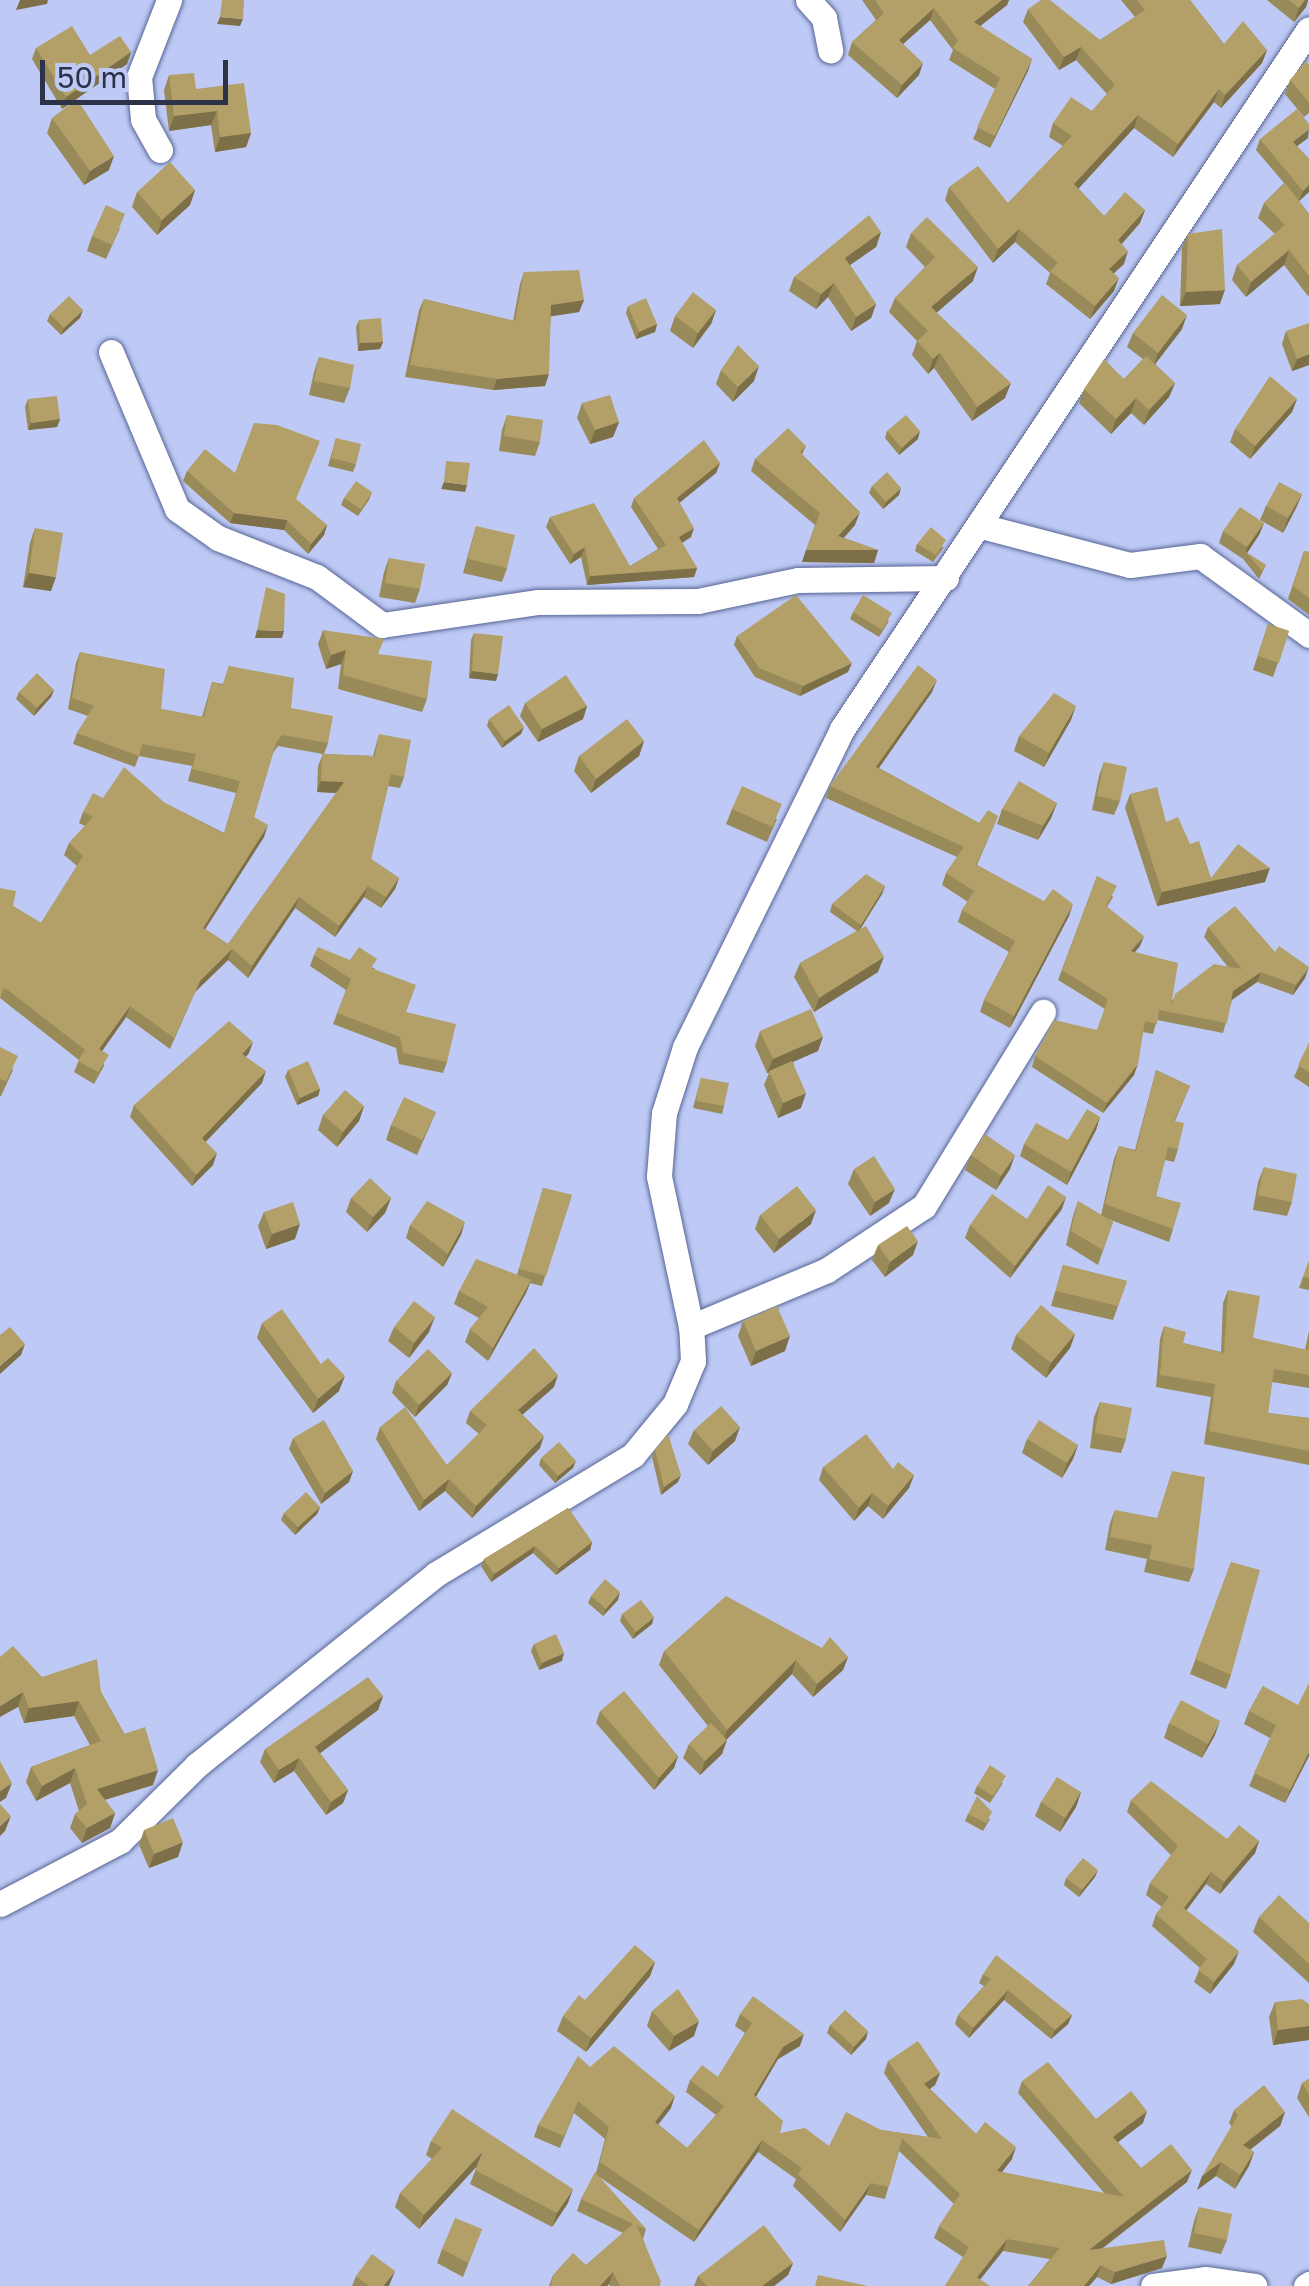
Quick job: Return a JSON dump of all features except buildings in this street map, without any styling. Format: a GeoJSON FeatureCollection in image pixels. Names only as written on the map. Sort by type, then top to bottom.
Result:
{"type":"FeatureCollection","features":[{"type":"Feature","properties":{"kind":"street"},"geometry":{"type":"LineString","coordinates":[[160,150],[143,119],[139,78],[169,0]]}},
{"type":"Feature","properties":{"kind":"street"},"geometry":{"type":"LineString","coordinates":[[808,0],[824,18],[830,50]]}},
{"type":"Feature","properties":{"kind":"street"},"geometry":{"type":"LineString","coordinates":[[0,1904],[120,1841],[197,1765],[436,1574],[632,1455],[687,1380],[691,1327],[659,1176],[673,1076],[842,729],[985,528],[1305,41]]}},
{"type":"Feature","properties":{"kind":"street"},"geometry":{"type":"LineString","coordinates":[[112,352],[177,509],[218,538],[317,577],[382,625],[538,602],[698,601],[798,580],[946,578]]}},
{"type":"Feature","properties":{"kind":"street"},"geometry":{"type":"LineString","coordinates":[[985,528],[1130,565],[1200,556],[1309,635]]}},
{"type":"Feature","properties":{"kind":"street"},"geometry":{"type":"LineString","coordinates":[[691,1327],[827,1270],[924,1206],[1042,1012]]}},
{"type":"Feature","properties":{"kind":"street"},"geometry":{"type":"LineString","coordinates":[[1152,2286],[1205,2279],[1255,2286]]}}]}
